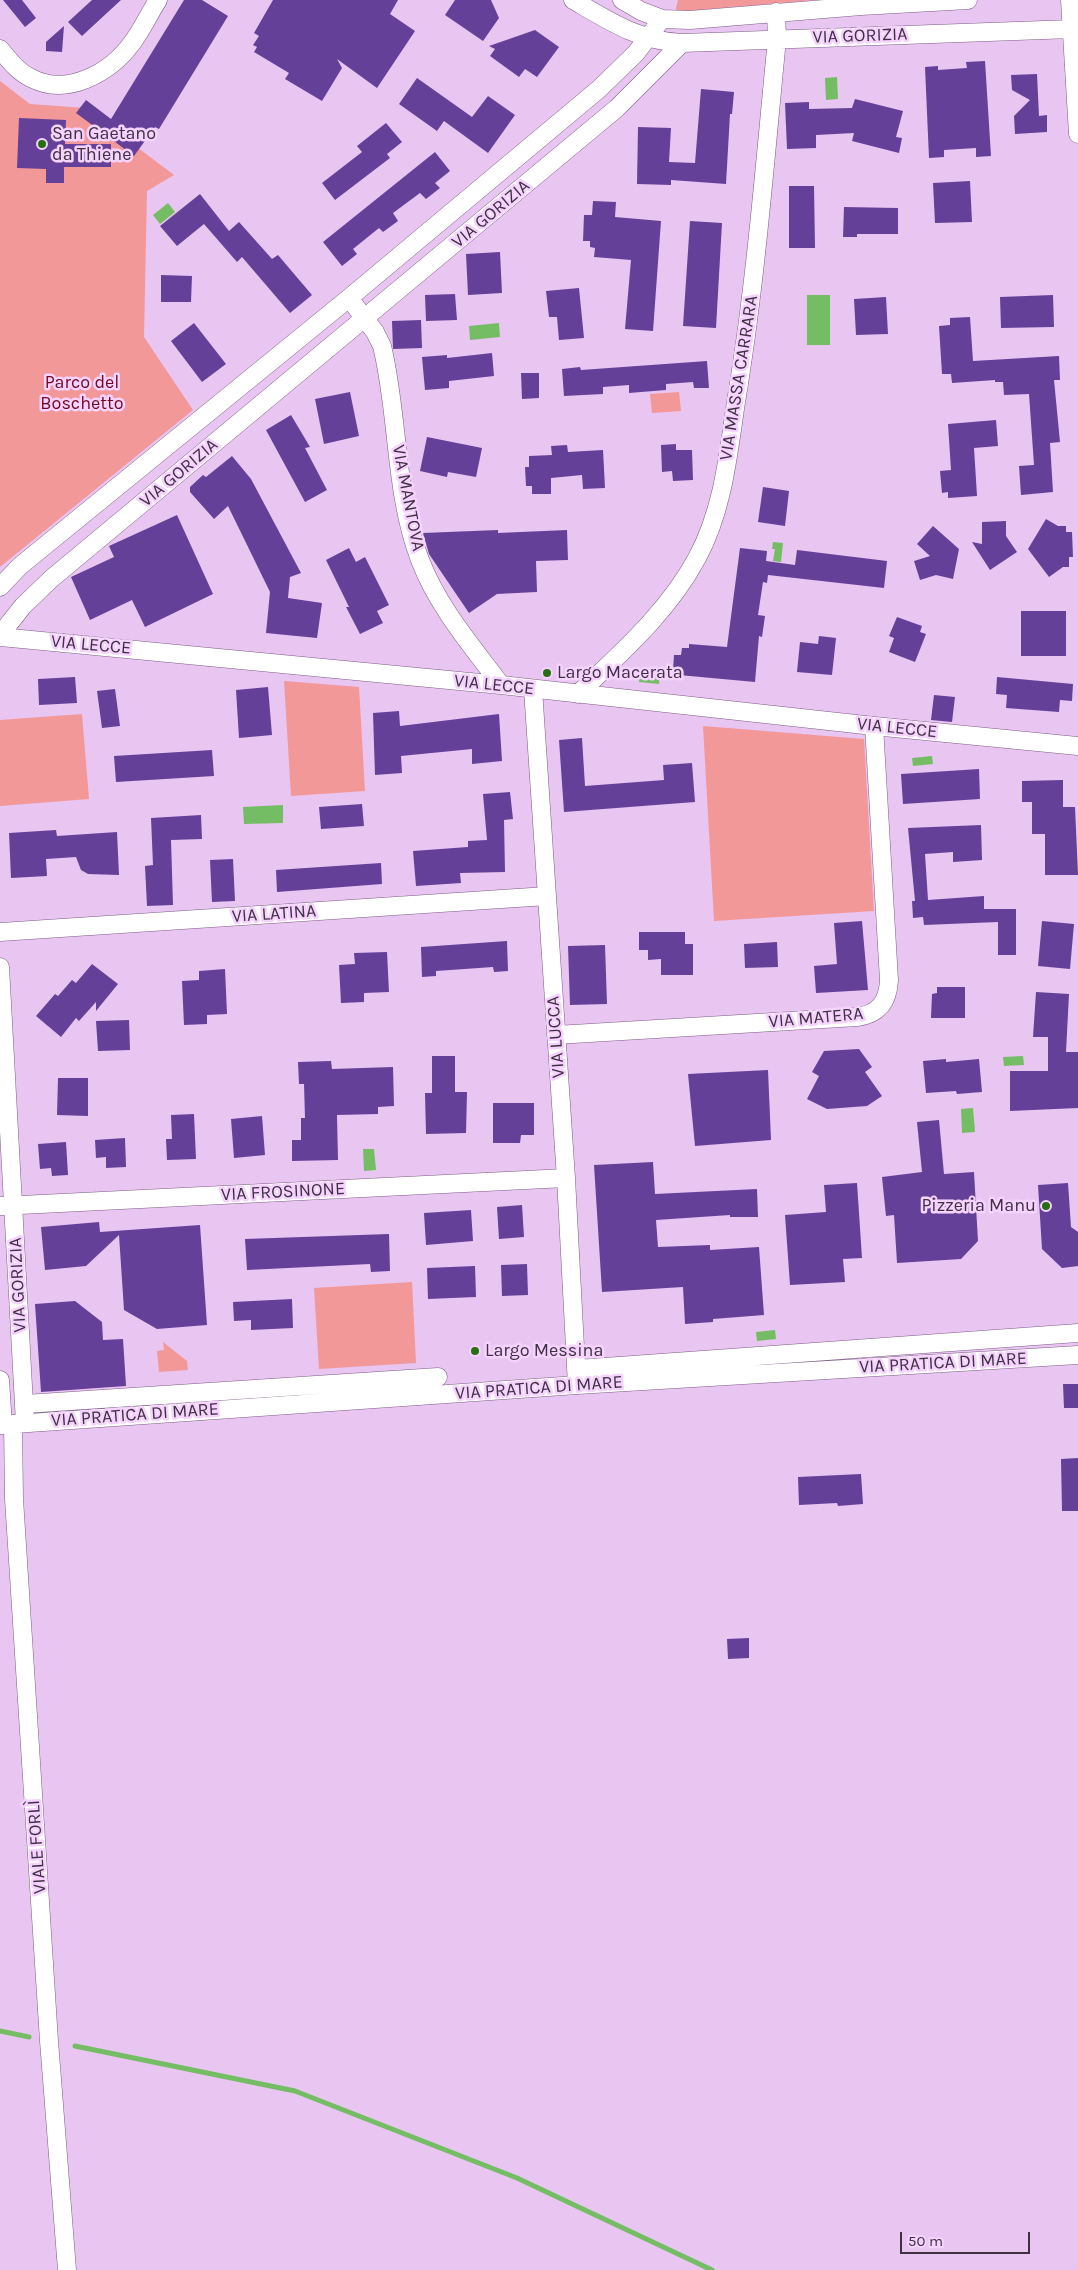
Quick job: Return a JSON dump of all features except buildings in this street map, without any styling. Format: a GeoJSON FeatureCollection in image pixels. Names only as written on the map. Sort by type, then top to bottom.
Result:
{"type":"FeatureCollection","features":[{"type":"Feature","properties":{"kind":"street"},"geometry":{"type":"LineString","coordinates":[[0,49],[17,68],[31,79],[55,85],[79,82],[100,73],[126,50],[158,0]]}},
{"type":"Feature","properties":{"kind":"street"},"geometry":{"type":"LineString","coordinates":[[573,0],[648,39],[682,43]]}},
{"type":"Feature","properties":{"kind":"street"},"geometry":{"type":"LineString","coordinates":[[622,0],[662,19]]}},
{"type":"Feature","properties":{"kind":"street","name":"VIA GORIZIA"},"geometry":{"type":"LineString","coordinates":[[0,586],[20,566],[349,298],[600,89],[648,39],[662,19],[690,20],[861,3],[968,0]]}},
{"type":"Feature","properties":{"kind":"street"},"geometry":{"type":"LineString","coordinates":[[1070,0],[1078,134]]}},
{"type":"Feature","properties":{"kind":"street"},"geometry":{"type":"LineString","coordinates":[[861,3],[864,37]]}},
{"type":"Feature","properties":{"kind":"street","name":"VIA MASSA CARRARA"},"geometry":{"type":"LineString","coordinates":[[578,694],[634,640],[674,592],[697,558],[717,513],[731,439],[749,323],[777,39],[776,12]]}},
{"type":"Feature","properties":{"kind":"street","name":"VIA GORIZIA"},"geometry":{"type":"LineString","coordinates":[[0,636],[23,606],[51,579],[366,319],[617,108],[682,43],[1072,29]]}},
{"type":"Feature","properties":{"kind":"street","name":"VIA MANTOVA"},"geometry":{"type":"LineString","coordinates":[[349,298],[380,340],[406,506],[420,560],[446,610],[501,685]]}},
{"type":"Feature","properties":{"kind":"street","name":"VIA LECCE"},"geometry":{"type":"LineString","coordinates":[[0,636],[533,688],[874,726],[1078,746]]}},
{"type":"Feature","properties":{"kind":"street","name":"VIA LUCCA"},"geometry":{"type":"LineString","coordinates":[[533,688],[566,1178],[577,1377]]}},
{"type":"Feature","properties":{"kind":"street","name":"VIA MATERA"},"geometry":{"type":"LineString","coordinates":[[556,1035],[857,1017],[870,1014],[882,1007],[887,998],[889,980],[874,726]]}},
{"type":"Feature","properties":{"kind":"street","name":"VIA LATINA"},"geometry":{"type":"LineString","coordinates":[[0,932],[547,896]]}},
{"type":"Feature","properties":{"kind":"street","name":"VIA GORIZIA"},"geometry":{"type":"LineString","coordinates":[[0,967],[7,1205],[25,1404],[10,1424]]}},
{"type":"Feature","properties":{"kind":"street","name":"VIA FROSINONE"},"geometry":{"type":"LineString","coordinates":[[7,1205],[566,1178]]}},
{"type":"Feature","properties":{"kind":"street"},"geometry":{"type":"LineString","coordinates":[[577,1377],[1078,1333]]}},
{"type":"Feature","properties":{"kind":"street","name":"VIA PRATICA DI MARE"},"geometry":{"type":"LineString","coordinates":[[10,1424],[577,1377],[1078,1355]]}},
{"type":"Feature","properties":{"kind":"street"},"geometry":{"type":"LineString","coordinates":[[25,1404],[438,1377]]}},
{"type":"Feature","properties":{"kind":"street"},"geometry":{"type":"LineString","coordinates":[[0,1380],[10,1424]]}},
{"type":"Feature","properties":{"kind":"street","name":"VIALE FORLÌ"},"geometry":{"type":"LineString","coordinates":[[10,1424],[49,2041],[68,2270]]}},
{"type":"Feature","properties":{"kind":"green space"},"geometry":{"type":"Polygon","coordinates":[[[678,0],[814,0],[675,12],[678,0]]]}},
{"type":"Feature","properties":{"kind":"green space","name":"Parco del Boschetto"},"geometry":{"type":"Polygon","coordinates":[[[0,81],[30,104],[85,108],[174,175],[147,191],[144,337],[193,410],[0,567],[0,81]]]}},
{"type":"Feature","properties":{"kind":"green space"},"geometry":{"type":"Polygon","coordinates":[[[679,392],[681,411],[652,413],[650,394],[679,392]]]}},
{"type":"Feature","properties":{"kind":"green space"},"geometry":{"type":"Polygon","coordinates":[[[284,681],[359,687],[365,791],[291,796],[284,681]]]}},
{"type":"Feature","properties":{"kind":"green space"},"geometry":{"type":"Polygon","coordinates":[[[82,714],[89,799],[0,806],[0,720],[82,714]]]}},
{"type":"Feature","properties":{"kind":"green space"},"geometry":{"type":"Polygon","coordinates":[[[703,726],[864,739],[874,911],[714,921],[703,726]]]}},
{"type":"Feature","properties":{"kind":"green space"},"geometry":{"type":"Polygon","coordinates":[[[412,1282],[416,1363],[319,1369],[314,1288],[412,1282]]]}},
{"type":"Feature","properties":{"kind":"green space"},"geometry":{"type":"Polygon","coordinates":[[[163,1342],[187,1361],[188,1370],[159,1372],[157,1351],[164,1350],[163,1342]]]}},
{"type":"Feature","properties":{"kind":"shaded area"},"geometry":{"type":"Polygon","coordinates":[[[837,77],[838,99],[826,100],[825,78],[837,77]]]}},
{"type":"Feature","properties":{"kind":"shaded area"},"geometry":{"type":"Polygon","coordinates":[[[168,203],[175,212],[160,224],[153,215],[168,203]]]}},
{"type":"Feature","properties":{"kind":"shaded area"},"geometry":{"type":"Polygon","coordinates":[[[807,295],[830,295],[830,345],[807,345],[807,295]]]}},
{"type":"Feature","properties":{"kind":"shaded area"},"geometry":{"type":"Polygon","coordinates":[[[499,323],[500,337],[470,340],[469,326],[499,323]]]}},
{"type":"Feature","properties":{"kind":"shaded area"},"geometry":{"type":"Polygon","coordinates":[[[773,542],[783,543],[781,562],[773,561],[775,549],[772,549],[773,542]]]}},
{"type":"Feature","properties":{"kind":"shaded area"},"geometry":{"type":"Polygon","coordinates":[[[640,672],[660,674],[659,684],[639,682],[640,672]]]}},
{"type":"Feature","properties":{"kind":"shaded area"},"geometry":{"type":"Polygon","coordinates":[[[932,756],[933,764],[913,766],[912,758],[932,756]]]}},
{"type":"Feature","properties":{"kind":"shaded area"},"geometry":{"type":"Polygon","coordinates":[[[283,805],[283,823],[244,824],[243,807],[283,805]]]}},
{"type":"Feature","properties":{"kind":"shaded area"},"geometry":{"type":"Polygon","coordinates":[[[1023,1056],[1024,1065],[1004,1066],[1003,1057],[1023,1056]]]}},
{"type":"Feature","properties":{"kind":"shaded area"},"geometry":{"type":"Polygon","coordinates":[[[973,1108],[975,1132],[962,1133],[961,1109],[973,1108]]]}},
{"type":"Feature","properties":{"kind":"shaded area"},"geometry":{"type":"Polygon","coordinates":[[[363,1149],[374,1149],[376,1170],[364,1171],[363,1149]]]}},
{"type":"Feature","properties":{"kind":"shaded area"},"geometry":{"type":"Polygon","coordinates":[[[775,1330],[776,1339],[757,1341],[756,1332],[775,1330]]]}},
{"type":"Feature","properties":{"kind":"waterway"},"geometry":{"type":"LineString","coordinates":[[0,2031],[29,2037]]}},
{"type":"Feature","properties":{"kind":"waterway"},"geometry":{"type":"LineString","coordinates":[[75,2046],[295,2091],[517,2178],[712,2270]]}},
{"type":"Feature","properties":{"kind":"place","name":"San Gaetano da Thiene"},"geometry":{"type":"Point","coordinates":[42,144]}},
{"type":"Feature","properties":{"kind":"place","name":"Largo Macerata"},"geometry":{"type":"Point","coordinates":[547,673]}},
{"type":"Feature","properties":{"kind":"place","name":"Pizzeria Manu"},"geometry":{"type":"Point","coordinates":[1046,1206]}},
{"type":"Feature","properties":{"kind":"place","name":"Largo Messina"},"geometry":{"type":"Point","coordinates":[475,1351]}}]}
